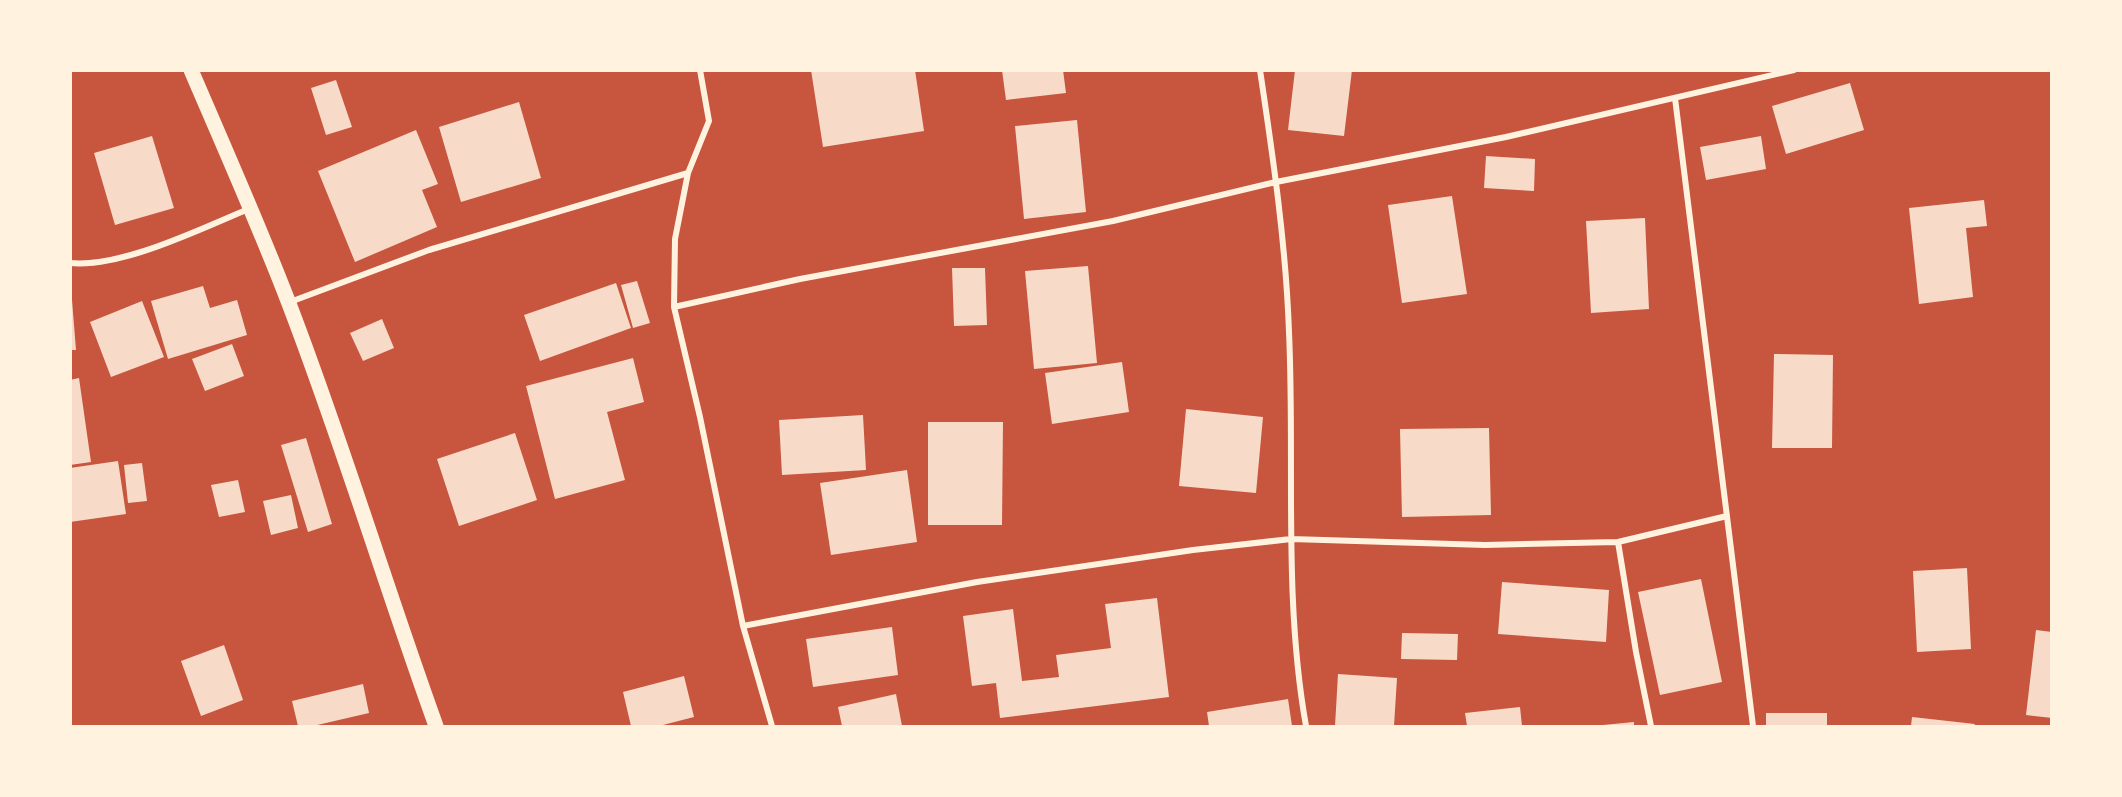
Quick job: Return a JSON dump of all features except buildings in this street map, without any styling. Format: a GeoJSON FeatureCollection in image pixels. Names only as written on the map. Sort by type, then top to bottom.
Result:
{"type":"FeatureCollection","features":[{"type":"Feature","properties":{"kind":"main road"},"geometry":{"type":"LineString","coordinates":[[191,70],[251,207],[289,302],[396,617],[436,726]]}},
{"type":"Feature","properties":{"kind":"street"},"geometry":{"type":"LineString","coordinates":[[700,70],[709,121],[688,173],[675,239],[674,307],[700,417],[743,626],[772,726]]}},
{"type":"Feature","properties":{"kind":"street"},"geometry":{"type":"LineString","coordinates":[[1260,70],[1276,182],[1289,332],[1291,539],[1299,687],[1306,726]]}},
{"type":"Feature","properties":{"kind":"street"},"geometry":{"type":"LineString","coordinates":[[674,307],[800,279],[1113,221],[1276,182],[1506,137],[1794,70]]}},
{"type":"Feature","properties":{"kind":"street"},"geometry":{"type":"LineString","coordinates":[[1675,98],[1753,726]]}},
{"type":"Feature","properties":{"kind":"street"},"geometry":{"type":"LineString","coordinates":[[289,302],[429,250],[688,173]]}},
{"type":"Feature","properties":{"kind":"street"},"geometry":{"type":"LineString","coordinates":[[70,263],[85,265],[144,252],[251,207]]}},
{"type":"Feature","properties":{"kind":"street"},"geometry":{"type":"LineString","coordinates":[[743,626],[977,582],[1193,550],[1291,539],[1485,545],[1618,542],[1727,516]]}},
{"type":"Feature","properties":{"kind":"street"},"geometry":{"type":"LineString","coordinates":[[1618,542],[1651,726]]}}]}
